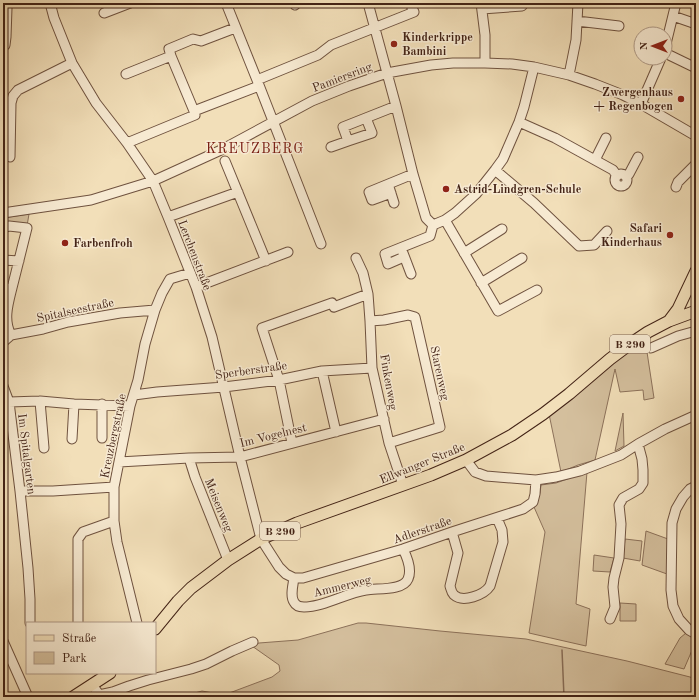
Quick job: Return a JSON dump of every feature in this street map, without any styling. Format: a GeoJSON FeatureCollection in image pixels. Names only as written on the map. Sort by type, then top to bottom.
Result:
{"type":"FeatureCollection","features":[{"type":"Feature","properties":{"kind":"main road"},"geometry":{"type":"LineString","coordinates":[[695,273],[691,287],[691,301],[695,313]]}},
{"type":"Feature","properties":{"kind":"main road"},"geometry":{"type":"LineString","coordinates":[[669,321],[678,309],[695,273]]}},
{"type":"Feature","properties":{"kind":"main road","name":"Ellwanger Straße"},"geometry":{"type":"LineString","coordinates":[[156,628],[191,588],[228,560],[261,539],[297,523],[450,468],[466,460],[512,435],[543,414],[570,394],[610,359],[648,332],[669,321],[695,313]]}},
{"type":"Feature","properties":{"kind":"main road"},"geometry":{"type":"LineString","coordinates":[[72,697],[108,674]]}},
{"type":"Feature","properties":{"kind":"street","name":"Lerchenstraße"},"geometry":{"type":"LineString","coordinates":[[50,3],[54,18],[72,63],[96,103],[153,180],[196,287],[212,337],[261,539],[279,567],[286,574],[294,578]]}},
{"type":"Feature","properties":{"kind":"street"},"geometry":{"type":"LineString","coordinates":[[104,13],[130,3]]}},
{"type":"Feature","properties":{"kind":"street"},"geometry":{"type":"LineString","coordinates":[[226,3],[321,244]]}},
{"type":"Feature","properties":{"kind":"street"},"geometry":{"type":"LineString","coordinates":[[368,3],[413,174],[426,218],[433,225]]}},
{"type":"Feature","properties":{"kind":"street"},"geometry":{"type":"LineString","coordinates":[[194,111],[318,55],[331,45],[414,12],[410,3]]}},
{"type":"Feature","properties":{"kind":"street"},"geometry":{"type":"LineString","coordinates":[[568,75],[576,40],[578,3]]}},
{"type":"Feature","properties":{"kind":"street"},"geometry":{"type":"LineString","coordinates":[[670,26],[676,3]]}},
{"type":"Feature","properties":{"kind":"street"},"geometry":{"type":"LineString","coordinates":[[485,63],[481,6],[522,6]]}},
{"type":"Feature","properties":{"kind":"street"},"geometry":{"type":"LineString","coordinates":[[3,45],[5,45],[6,37],[7,8]]}},
{"type":"Feature","properties":{"kind":"street"},"geometry":{"type":"LineString","coordinates":[[673,16],[696,24]]}},
{"type":"Feature","properties":{"kind":"street"},"geometry":{"type":"LineString","coordinates":[[577,21],[619,26]]}},
{"type":"Feature","properties":{"kind":"street"},"geometry":{"type":"LineString","coordinates":[[127,143],[195,116],[169,49],[193,40],[202,41],[236,28]]}},
{"type":"Feature","properties":{"kind":"street"},"geometry":{"type":"LineString","coordinates":[[126,74],[171,56]]}},
{"type":"Feature","properties":{"kind":"street"},"geometry":{"type":"LineString","coordinates":[[673,57],[696,68]]}},
{"type":"Feature","properties":{"kind":"street"},"geometry":{"type":"LineString","coordinates":[[10,157],[11,103],[13,96],[18,90],[72,63]]}},
{"type":"Feature","properties":{"kind":"street","name":"Pamiersring"},"geometry":{"type":"LineString","coordinates":[[3,213],[91,200],[153,180],[221,150],[312,101],[349,86],[387,73],[447,63],[512,64],[534,67],[568,75],[623,95],[696,136]]}},
{"type":"Feature","properties":{"kind":"street"},"geometry":{"type":"LineString","coordinates":[[641,104],[658,66]]}},
{"type":"Feature","properties":{"kind":"street"},"geometry":{"type":"LineString","coordinates":[[433,225],[445,220],[455,213],[476,194],[503,159],[519,122],[534,67]]}},
{"type":"Feature","properties":{"kind":"street"},"geometry":{"type":"LineString","coordinates":[[348,141],[343,127],[396,106]]}},
{"type":"Feature","properties":{"kind":"street"},"geometry":{"type":"LineString","coordinates":[[331,147],[372,133],[366,118]]}},
{"type":"Feature","properties":{"kind":"street"},"geometry":{"type":"LineString","coordinates":[[519,122],[555,138],[622,176],[629,174],[638,156]]}},
{"type":"Feature","properties":{"kind":"street"},"geometry":{"type":"LineString","coordinates":[[595,160],[606,138]]}},
{"type":"Feature","properties":{"kind":"street"},"geometry":{"type":"LineString","coordinates":[[225,161],[266,261]]}},
{"type":"Feature","properties":{"kind":"street"},"geometry":{"type":"LineString","coordinates":[[676,187],[678,182],[696,164]]}},
{"type":"Feature","properties":{"kind":"street"},"geometry":{"type":"LineString","coordinates":[[495,170],[534,202],[579,246],[594,245],[607,231]]}},
{"type":"Feature","properties":{"kind":"street"},"geometry":{"type":"LineString","coordinates":[[394,203],[389,188],[413,174]]}},
{"type":"Feature","properties":{"kind":"street"},"geometry":{"type":"LineString","coordinates":[[168,217],[238,192]]}},
{"type":"Feature","properties":{"kind":"street"},"geometry":{"type":"LineString","coordinates":[[445,220],[498,311],[537,290]]}},
{"type":"Feature","properties":{"kind":"street"},"geometry":{"type":"LineString","coordinates":[[404,257],[388,264],[385,254],[430,236],[433,225]]}},
{"type":"Feature","properties":{"kind":"street"},"geometry":{"type":"LineString","coordinates":[[3,228],[9,226],[27,228],[19,260],[8,288],[6,322],[11,335],[3,342]]}},
{"type":"Feature","properties":{"kind":"street"},"geometry":{"type":"LineString","coordinates":[[464,253],[502,229]]}},
{"type":"Feature","properties":{"kind":"street"},"geometry":{"type":"LineString","coordinates":[[401,248],[411,274]]}},
{"type":"Feature","properties":{"kind":"street"},"geometry":{"type":"LineString","coordinates":[[196,287],[288,252]]}},
{"type":"Feature","properties":{"kind":"street","name":"Finkenweg"},"geometry":{"type":"LineString","coordinates":[[356,258],[363,273],[368,294],[372,368],[389,443],[403,485]]}},
{"type":"Feature","properties":{"kind":"street"},"geometry":{"type":"LineString","coordinates":[[481,283],[522,258]]}},
{"type":"Feature","properties":{"kind":"street"},"geometry":{"type":"LineString","coordinates":[[3,260],[19,260]]}},
{"type":"Feature","properties":{"kind":"street","name":"Kreuzbergstraße"},"geometry":{"type":"LineString","coordinates":[[137,622],[116,542],[114,521],[114,487],[130,406],[155,310],[170,279],[190,273]]}},
{"type":"Feature","properties":{"kind":"street"},"geometry":{"type":"LineString","coordinates":[[292,443],[279,380],[262,328],[332,303],[334,307],[368,294]]}},
{"type":"Feature","properties":{"kind":"street","name":"Spitalseestraße"},"geometry":{"type":"LineString","coordinates":[[11,335],[43,329],[68,322],[120,313],[155,310]]}},
{"type":"Feature","properties":{"kind":"street","name":"Starenweg"},"geometry":{"type":"LineString","coordinates":[[370,321],[408,315],[415,317],[440,428],[389,443]]}},
{"type":"Feature","properties":{"kind":"street"},"geometry":{"type":"LineString","coordinates":[[651,348],[678,336],[696,331]]}},
{"type":"Feature","properties":{"kind":"street","name":"Sperberstraße"},"geometry":{"type":"LineString","coordinates":[[134,395],[224,387],[279,380],[322,371],[372,368]]}},
{"type":"Feature","properties":{"kind":"street"},"geometry":{"type":"LineString","coordinates":[[322,371],[336,432]]}},
{"type":"Feature","properties":{"kind":"street","name":"Im Spitalgarten"},"geometry":{"type":"LineString","coordinates":[[3,386],[9,402],[20,490],[28,568],[30,622]]}},
{"type":"Feature","properties":{"kind":"street"},"geometry":{"type":"LineString","coordinates":[[40,401],[44,448]]}},
{"type":"Feature","properties":{"kind":"street"},"geometry":{"type":"LineString","coordinates":[[9,402],[40,401],[130,406]]}},
{"type":"Feature","properties":{"kind":"street"},"geometry":{"type":"LineString","coordinates":[[72,439],[74,404]]}},
{"type":"Feature","properties":{"kind":"street"},"geometry":{"type":"LineString","coordinates":[[102,404],[102,438]]}},
{"type":"Feature","properties":{"kind":"street"},"geometry":{"type":"LineString","coordinates":[[466,460],[475,472],[486,476],[536,480],[556,477],[580,471],[622,454],[665,429],[696,415]]}},
{"type":"Feature","properties":{"kind":"street","name":"Im Vogelnest"},"geometry":{"type":"LineString","coordinates":[[119,462],[240,457],[384,419]]}},
{"type":"Feature","properties":{"kind":"street"},"geometry":{"type":"LineString","coordinates":[[610,619],[615,607],[613,587],[620,558],[619,505],[623,498],[639,488],[642,483],[642,459],[638,444]]}},
{"type":"Feature","properties":{"kind":"street","name":"Meisenweg"},"geometry":{"type":"LineString","coordinates":[[189,458],[228,560]]}},
{"type":"Feature","properties":{"kind":"street","name":"Adlerstraße"},"geometry":{"type":"LineString","coordinates":[[294,578],[303,578],[403,549],[523,509],[533,502],[536,480]]}},
{"type":"Feature","properties":{"kind":"street"},"geometry":{"type":"LineString","coordinates":[[696,486],[690,489],[680,502],[676,509],[672,523],[671,590],[674,606],[679,619],[689,630],[696,634]]}},
{"type":"Feature","properties":{"kind":"street"},"geometry":{"type":"LineString","coordinates":[[20,490],[53,491],[114,487]]}},
{"type":"Feature","properties":{"kind":"street"},"geometry":{"type":"LineString","coordinates":[[452,532],[458,553],[450,586],[451,591],[455,596],[462,598],[475,597],[487,590],[490,586],[503,542],[502,530],[497,518]]}},
{"type":"Feature","properties":{"kind":"street"},"geometry":{"type":"LineString","coordinates":[[78,622],[78,540],[83,532],[114,521]]}},
{"type":"Feature","properties":{"kind":"street","name":"Ammerweg"},"geometry":{"type":"LineString","coordinates":[[294,578],[292,588],[293,601],[296,605],[303,608],[365,590],[393,588],[403,584],[408,579],[410,569],[403,549]]}},
{"type":"Feature","properties":{"kind":"street"},"geometry":{"type":"LineString","coordinates":[[3,641],[28,697]]}},
{"type":"Feature","properties":{"kind":"street"},"geometry":{"type":"LineString","coordinates":[[92,684],[99,695],[114,692],[148,680],[191,670],[253,642]]}},
{"type":"Feature","properties":{"kind":"green space"},"geometry":{"type":"Polygon","coordinates":[[[29,214],[27,226],[3,226],[3,218],[29,214]]]}},
{"type":"Feature","properties":{"kind":"green space"},"geometry":{"type":"Polygon","coordinates":[[[645,339],[654,398],[644,400],[643,390],[620,392],[615,369],[595,460],[561,472],[549,414],[645,339]]]}},
{"type":"Feature","properties":{"kind":"green space"},"geometry":{"type":"Polygon","coordinates":[[[623,413],[624,446],[615,451],[623,413]]]}},
{"type":"Feature","properties":{"kind":"green space"},"geometry":{"type":"Polygon","coordinates":[[[587,472],[576,604],[590,609],[586,646],[529,633],[545,532],[534,507],[540,493],[541,485],[556,483],[587,472]]]}},
{"type":"Feature","properties":{"kind":"green space"},"geometry":{"type":"Polygon","coordinates":[[[646,531],[668,539],[667,574],[642,565],[646,531]]]}},
{"type":"Feature","properties":{"kind":"green space"},"geometry":{"type":"Polygon","coordinates":[[[625,539],[642,541],[640,561],[623,558],[625,539]]]}},
{"type":"Feature","properties":{"kind":"green space"},"geometry":{"type":"Polygon","coordinates":[[[594,555],[614,558],[610,572],[593,571],[594,555]]]}},
{"type":"Feature","properties":{"kind":"green space"},"geometry":{"type":"Polygon","coordinates":[[[620,603],[636,604],[636,621],[620,621],[620,603]]]}},
{"type":"Feature","properties":{"kind":"green space"},"geometry":{"type":"Polygon","coordinates":[[[358,623],[526,639],[627,661],[696,679],[696,697],[180,697],[202,691],[224,695],[272,677],[280,671],[279,665],[252,646],[259,643],[298,640],[358,623]]]}},
{"type":"Feature","properties":{"kind":"green space"},"geometry":{"type":"Polygon","coordinates":[[[686,633],[696,639],[696,641],[684,669],[665,664],[680,638],[686,633]]]}},
{"type":"Feature","properties":{"kind":"waterway"},"geometry":{"type":"LineString","coordinates":[[562,650],[564,697]]}},
{"type":"Feature","properties":{"kind":"place","name":"Kinderkrippe Bambini"},"geometry":{"type":"Point","coordinates":[394,44]}},
{"type":"Feature","properties":{"kind":"place","name":"Zwergenhaus + Regenbogen"},"geometry":{"type":"Point","coordinates":[681,99]}},
{"type":"Feature","properties":{"kind":"place","name":"Astrid-Lindgren-Schule"},"geometry":{"type":"Point","coordinates":[446,189]}},
{"type":"Feature","properties":{"kind":"place","name":"Safari Kinderhaus"},"geometry":{"type":"Point","coordinates":[670,235]}},
{"type":"Feature","properties":{"kind":"place","name":"Farbenfroh"},"geometry":{"type":"Point","coordinates":[65,243]}},
{"type":"Feature","properties":{"kind":"district","name":"KREUZBERG"},"geometry":{"type":"Point","coordinates":[255,148]}}]}
